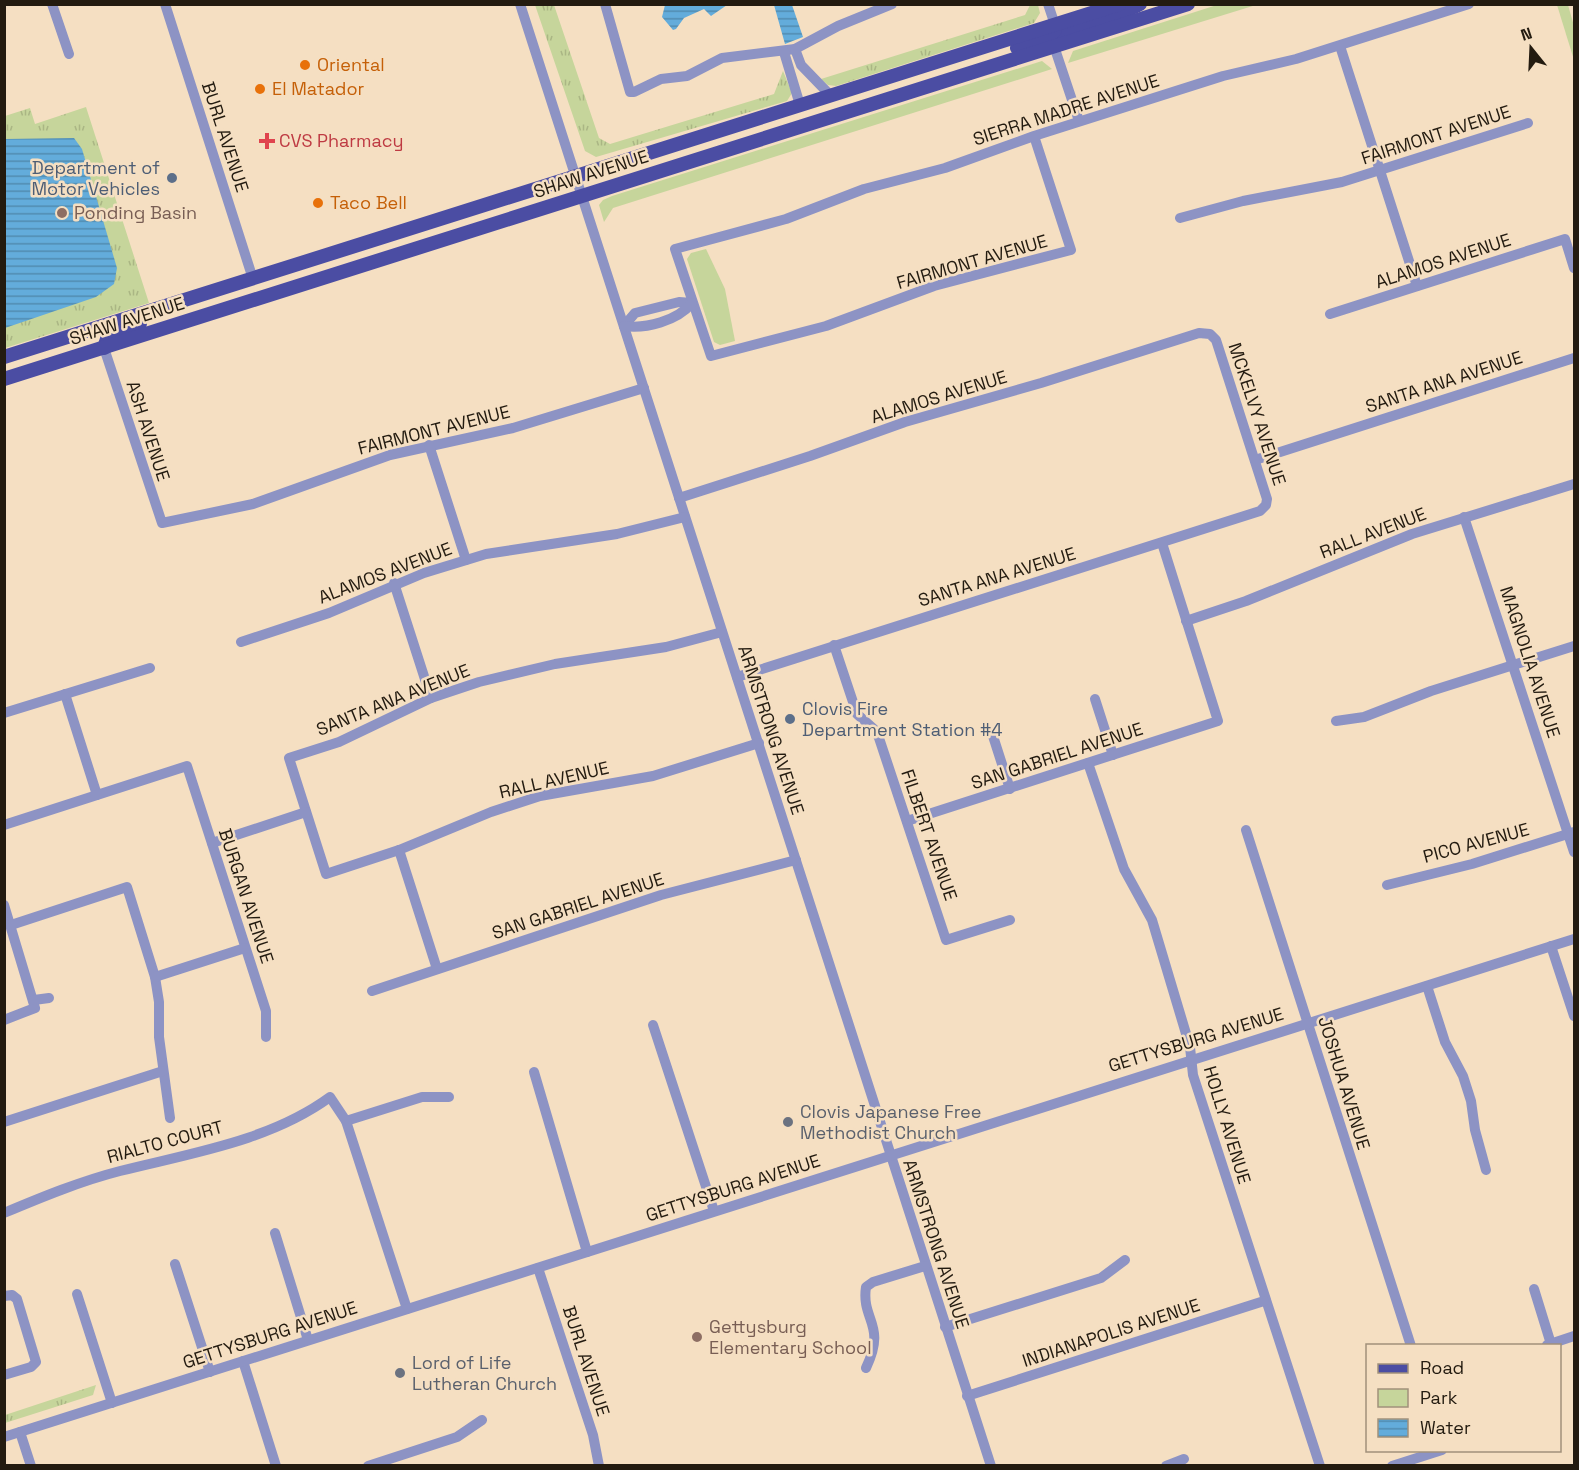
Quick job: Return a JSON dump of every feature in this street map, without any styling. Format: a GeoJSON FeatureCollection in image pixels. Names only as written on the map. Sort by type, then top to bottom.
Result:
{"type":"FeatureCollection","features":[{"type":"Feature","properties":{"kind":"main road","name":"SHAW AVENUE"},"geometry":{"type":"LineString","coordinates":[[4,357],[1120,4]]}},
{"type":"Feature","properties":{"kind":"main road"},"geometry":{"type":"LineString","coordinates":[[1054,46],[1067,31],[1125,13],[1140,4]]}},
{"type":"Feature","properties":{"kind":"main road","name":"SHAW AVENUE"},"geometry":{"type":"LineString","coordinates":[[4,379],[1188,4]]}},
{"type":"Feature","properties":{"kind":"main road"},"geometry":{"type":"LineString","coordinates":[[941,81],[979,61],[1046,39],[1053,33],[1055,25]]}},
{"type":"Feature","properties":{"kind":"main road"},"geometry":{"type":"LineString","coordinates":[[209,314],[217,300],[249,289],[253,279]]}},
{"type":"Feature","properties":{"kind":"main road"},"geometry":{"type":"LineString","coordinates":[[104,348],[108,336],[147,322],[153,310]]}},
{"type":"Feature","properties":{"kind":"street"},"geometry":{"type":"LineString","coordinates":[[52,4],[69,54]]}},
{"type":"Feature","properties":{"kind":"street","name":"BURL AVENUE"},"geometry":{"type":"LineString","coordinates":[[165,4],[253,279]]}},
{"type":"Feature","properties":{"kind":"street","name":"ARMSTRONG AVENUE"},"geometry":{"type":"LineString","coordinates":[[520,4],[991,1466]]}},
{"type":"Feature","properties":{"kind":"street"},"geometry":{"type":"LineString","coordinates":[[606,4],[630,92],[644,90],[661,79],[687,75],[722,58],[795,49],[874,8],[892,4]]}},
{"type":"Feature","properties":{"kind":"street"},"geometry":{"type":"LineString","coordinates":[[1048,4],[1055,25]]}},
{"type":"Feature","properties":{"kind":"street","name":"SIERRA MADRE AVENUE"},"geometry":{"type":"LineString","coordinates":[[692,303],[675,249],[786,219],[864,189],[945,168],[1079,121],[1223,76],[1340,46],[1469,4]]}},
{"type":"Feature","properties":{"kind":"street"},"geometry":{"type":"LineString","coordinates":[[1054,46],[1079,121]]}},
{"type":"Feature","properties":{"kind":"street"},"geometry":{"type":"LineString","coordinates":[[1340,46],[1417,286]]}},
{"type":"Feature","properties":{"kind":"street"},"geometry":{"type":"LineString","coordinates":[[795,49],[801,65],[831,96]]}},
{"type":"Feature","properties":{"kind":"street"},"geometry":{"type":"LineString","coordinates":[[783,52],[800,105]]}},
{"type":"Feature","properties":{"kind":"street","name":"FAIRMONT AVENUE"},"geometry":{"type":"LineString","coordinates":[[1180,218],[1208,208],[1316,189],[1380,171],[1528,123]]}},
{"type":"Feature","properties":{"kind":"street","name":"FAIRMONT AVENUE"},"geometry":{"type":"LineString","coordinates":[[692,303],[711,356],[826,327],[934,286],[1071,250],[1034,136]]}},
{"type":"Feature","properties":{"kind":"street","name":"ALAMOS AVENUE"},"geometry":{"type":"LineString","coordinates":[[1330,314],[1565,239],[1575,268]]}},
{"type":"Feature","properties":{"kind":"street"},"geometry":{"type":"LineString","coordinates":[[624,326],[635,313],[679,302],[692,303]]}},
{"type":"Feature","properties":{"kind":"street","name":"ALAMOS AVENUE"},"geometry":{"type":"LineString","coordinates":[[679,498],[810,456],[905,422],[1041,383],[1199,333],[1210,334]]}},
{"type":"Feature","properties":{"kind":"street","name":"MCKELVY AVENUE"},"geometry":{"type":"LineString","coordinates":[[1210,334],[1216,340],[1267,499],[1266,505]]}},
{"type":"Feature","properties":{"kind":"street","name":"ASH AVENUE"},"geometry":{"type":"LineString","coordinates":[[104,348],[162,523]]}},
{"type":"Feature","properties":{"kind":"street","name":"SANTA ANA AVENUE"},"geometry":{"type":"LineString","coordinates":[[1255,460],[1575,358]]}},
{"type":"Feature","properties":{"kind":"street","name":"FAIRMONT AVENUE"},"geometry":{"type":"LineString","coordinates":[[162,523],[253,504],[345,469],[429,445],[522,425],[644,388]]}},
{"type":"Feature","properties":{"kind":"street"},"geometry":{"type":"LineString","coordinates":[[429,445],[466,560]]}},
{"type":"Feature","properties":{"kind":"street","name":"RALL AVENUE"},"geometry":{"type":"LineString","coordinates":[[1186,621],[1245,601],[1412,534],[1575,484]]}},
{"type":"Feature","properties":{"kind":"street","name":"SANTA ANA AVENUE"},"geometry":{"type":"LineString","coordinates":[[737,677],[1162,543],[1260,510],[1266,505]]}},
{"type":"Feature","properties":{"kind":"street","name":"ALAMOS AVENUE"},"geometry":{"type":"LineString","coordinates":[[241,642],[329,613],[394,583],[466,560],[523,547],[627,532],[685,517]]}},
{"type":"Feature","properties":{"kind":"street","name":"MAGNOLIA AVENUE"},"geometry":{"type":"LineString","coordinates":[[1464,517],[1572,833],[1575,852]]}},
{"type":"Feature","properties":{"kind":"street"},"geometry":{"type":"LineString","coordinates":[[1162,543],[1186,621]]}},
{"type":"Feature","properties":{"kind":"street"},"geometry":{"type":"LineString","coordinates":[[394,583],[431,698]]}},
{"type":"Feature","properties":{"kind":"street","name":"SAN GABRIEL AVENUE"},"geometry":{"type":"LineString","coordinates":[[907,821],[1218,721],[1186,621]]}},
{"type":"Feature","properties":{"kind":"street","name":"SANTA ANA AVENUE"},"geometry":{"type":"LineString","coordinates":[[306,812],[289,758],[339,742],[431,698],[518,671],[637,653],[722,632]]}},
{"type":"Feature","properties":{"kind":"street","name":"FILBERT AVENUE"},"geometry":{"type":"LineString","coordinates":[[834,645],[853,706],[879,738],[946,940],[1010,921]]}},
{"type":"Feature","properties":{"kind":"street"},"geometry":{"type":"LineString","coordinates":[[1336,720],[1364,717],[1431,691],[1575,646]]}},
{"type":"Feature","properties":{"kind":"street"},"geometry":{"type":"LineString","coordinates":[[4,713],[150,668]]}},
{"type":"Feature","properties":{"kind":"street"},"geometry":{"type":"LineString","coordinates":[[4,825],[97,795],[65,694]]}},
{"type":"Feature","properties":{"kind":"street"},"geometry":{"type":"LineString","coordinates":[[1095,699],[1113,755]]}},
{"type":"Feature","properties":{"kind":"street"},"geometry":{"type":"LineString","coordinates":[[992,733],[1010,789]]}},
{"type":"Feature","properties":{"kind":"street","name":"RALL AVENUE"},"geometry":{"type":"LineString","coordinates":[[306,812],[326,874],[399,850],[491,812],[540,796],[653,776],[759,743]]}},
{"type":"Feature","properties":{"kind":"street","name":"HOLLY AVENUE"},"geometry":{"type":"LineString","coordinates":[[1088,763],[1122,862],[1152,920],[1190,1047],[1193,1075],[1264,1301],[1320,1466]]}},
{"type":"Feature","properties":{"kind":"street","name":"BURGAN AVENUE"},"geometry":{"type":"LineString","coordinates":[[97,795],[187,766],[266,1011],[266,1037]]}},
{"type":"Feature","properties":{"kind":"street"},"geometry":{"type":"LineString","coordinates":[[212,843],[306,812]]}},
{"type":"Feature","properties":{"kind":"street","name":"JOSHUA AVENUE"},"geometry":{"type":"LineString","coordinates":[[1246,830],[1410,1344]]}},
{"type":"Feature","properties":{"kind":"street","name":"PICO AVENUE"},"geometry":{"type":"LineString","coordinates":[[1387,885],[1472,864],[1572,833]]}},
{"type":"Feature","properties":{"kind":"street"},"geometry":{"type":"LineString","coordinates":[[399,850],[436,969]]}},
{"type":"Feature","properties":{"kind":"street","name":"SAN GABRIEL AVENUE"},"geometry":{"type":"LineString","coordinates":[[372,991],[660,895],[796,860]]}},
{"type":"Feature","properties":{"kind":"street"},"geometry":{"type":"LineString","coordinates":[[11,924],[127,887],[154,977],[159,1002],[159,1037],[170,1118]]}},
{"type":"Feature","properties":{"kind":"street"},"geometry":{"type":"LineString","coordinates":[[4,905],[35,1004]]}},
{"type":"Feature","properties":{"kind":"street","name":"GETTYSBURG AVENUE"},"geometry":{"type":"LineString","coordinates":[[4,1437],[1117,1082],[1191,1061],[1575,939]]}},
{"type":"Feature","properties":{"kind":"street"},"geometry":{"type":"LineString","coordinates":[[1551,946],[1575,1016]]}},
{"type":"Feature","properties":{"kind":"street"},"geometry":{"type":"LineString","coordinates":[[154,977],[245,948]]}},
{"type":"Feature","properties":{"kind":"street"},"geometry":{"type":"LineString","coordinates":[[1427,986],[1445,1042],[1463,1076],[1471,1101],[1475,1130],[1486,1170]]}},
{"type":"Feature","properties":{"kind":"street"},"geometry":{"type":"LineString","coordinates":[[4,1020],[49,998]]}},
{"type":"Feature","properties":{"kind":"street"},"geometry":{"type":"LineString","coordinates":[[653,1025],[714,1211]]}},
{"type":"Feature","properties":{"kind":"street"},"geometry":{"type":"LineString","coordinates":[[4,1122],[163,1071]]}},
{"type":"Feature","properties":{"kind":"street"},"geometry":{"type":"LineString","coordinates":[[534,1072],[587,1252]]}},
{"type":"Feature","properties":{"kind":"street"},"geometry":{"type":"LineString","coordinates":[[406,1309],[346,1122],[422,1097],[449,1096]]}},
{"type":"Feature","properties":{"kind":"street","name":"RIALTO COURT"},"geometry":{"type":"LineString","coordinates":[[4,1213],[56,1191],[175,1159],[288,1124],[330,1097],[346,1122]]}},
{"type":"Feature","properties":{"kind":"street"},"geometry":{"type":"LineString","coordinates":[[274,1233],[308,1340]]}},
{"type":"Feature","properties":{"kind":"street"},"geometry":{"type":"LineString","coordinates":[[945,1327],[1101,1278],[1125,1260]]}},
{"type":"Feature","properties":{"kind":"street"},"geometry":{"type":"LineString","coordinates":[[175,1264],[210,1372]]}},
{"type":"Feature","properties":{"kind":"street"},"geometry":{"type":"LineString","coordinates":[[866,1368],[875,1350],[876,1331],[864,1296],[866,1287],[873,1282],[925,1266]]}},
{"type":"Feature","properties":{"kind":"street","name":"BURL AVENUE"},"geometry":{"type":"LineString","coordinates":[[538,1268],[593,1435],[599,1466]]}},
{"type":"Feature","properties":{"kind":"street"},"geometry":{"type":"LineString","coordinates":[[1534,1289],[1549,1344]]}},
{"type":"Feature","properties":{"kind":"street"},"geometry":{"type":"LineString","coordinates":[[77,1294],[112,1403]]}},
{"type":"Feature","properties":{"kind":"street"},"geometry":{"type":"LineString","coordinates":[[4,1296],[12,1295],[17,1299],[36,1362],[31,1366],[4,1375]]}},
{"type":"Feature","properties":{"kind":"street","name":"INDIANAPOLIS AVENUE"},"geometry":{"type":"LineString","coordinates":[[967,1395],[1264,1301]]}},
{"type":"Feature","properties":{"kind":"street"},"geometry":{"type":"LineString","coordinates":[[1552,1344],[1575,1336]]}},
{"type":"Feature","properties":{"kind":"street"},"geometry":{"type":"LineString","coordinates":[[243,1361],[276,1466]]}},
{"type":"Feature","properties":{"kind":"street"},"geometry":{"type":"LineString","coordinates":[[368,1466],[457,1437],[482,1420]]}},
{"type":"Feature","properties":{"kind":"street"},"geometry":{"type":"LineString","coordinates":[[20,1432],[31,1466]]}},
{"type":"Feature","properties":{"kind":"street"},"geometry":{"type":"LineString","coordinates":[[1392,1466],[1436,1452]]}},
{"type":"Feature","properties":{"kind":"street"},"geometry":{"type":"LineString","coordinates":[[1166,1466],[1184,1459]]}},
{"type":"Feature","properties":{"kind":"green space"},"geometry":{"type":"Polygon","coordinates":[[[1220,4],[1256,5],[1068,63],[1073,51],[1220,4]]]}},
{"type":"Feature","properties":{"kind":"green space"},"geometry":{"type":"Polygon","coordinates":[[[535,5],[554,5],[599,138],[610,144],[774,94],[783,71],[792,93],[787,101],[596,157],[585,151],[535,5]]]}},
{"type":"Feature","properties":{"kind":"green space"},"geometry":{"type":"Polygon","coordinates":[[[1030,5],[1038,5],[1040,13],[1034,23],[836,86],[828,85],[821,79],[1025,15],[1030,5]]]}},
{"type":"Feature","properties":{"kind":"green space"},"geometry":{"type":"Polygon","coordinates":[[[1557,5],[1568,5],[1574,26],[1574,60],[1557,5]]]}},
{"type":"Feature","properties":{"kind":"green space"},"geometry":{"type":"Polygon","coordinates":[[[1042,61],[1052,69],[613,208],[604,222],[599,205],[603,200],[612,196],[1042,61]]]}},
{"type":"Feature","properties":{"kind":"green space","name":"Ponding Basin"},"geometry":{"type":"Polygon","coordinates":[[[86,107],[149,303],[5,348],[5,116],[30,108],[35,124],[86,107]]]}},
{"type":"Feature","properties":{"kind":"green space"},"geometry":{"type":"Polygon","coordinates":[[[706,249],[725,289],[735,341],[720,345],[714,342],[687,259],[691,253],[706,249]]]}},
{"type":"Feature","properties":{"kind":"green space"},"geometry":{"type":"Polygon","coordinates":[[[96,1385],[93,1395],[5,1423],[5,1415],[96,1385]]]}},
{"type":"Feature","properties":{"kind":"water"},"geometry":{"type":"Polygon","coordinates":[[[665,4],[727,5],[711,16],[704,9],[684,18],[673,30],[662,17],[665,4]]]}},
{"type":"Feature","properties":{"kind":"water"},"geometry":{"type":"Polygon","coordinates":[[[774,5],[792,5],[803,37],[785,44],[774,5]]]}},
{"type":"Feature","properties":{"kind":"water","name":"Ponding Basin"},"geometry":{"type":"Polygon","coordinates":[[[74,138],[82,149],[117,268],[114,284],[96,297],[5,328],[5,139],[74,138]]]}},
{"type":"Feature","properties":{"kind":"place","name":"Oriental"},"geometry":{"type":"Point","coordinates":[305,65]}},
{"type":"Feature","properties":{"kind":"place","name":"El Matador"},"geometry":{"type":"Point","coordinates":[260,89]}},
{"type":"Feature","properties":{"kind":"place","name":"CVS Pharmacy"},"geometry":{"type":"Point","coordinates":[267,141]}},
{"type":"Feature","properties":{"kind":"place","name":"Department of Motor Vehicles"},"geometry":{"type":"Point","coordinates":[172,178]}},
{"type":"Feature","properties":{"kind":"place","name":"Taco Bell"},"geometry":{"type":"Point","coordinates":[318,203]}},
{"type":"Feature","properties":{"kind":"place","name":"Ponding Basin"},"geometry":{"type":"Point","coordinates":[62,213]}},
{"type":"Feature","properties":{"kind":"place","name":"Clovis Fire Department Station #4"},"geometry":{"type":"Point","coordinates":[790,719]}},
{"type":"Feature","properties":{"kind":"place","name":"Clovis Japanese Free Methodist Church"},"geometry":{"type":"Point","coordinates":[788,1122]}},
{"type":"Feature","properties":{"kind":"place","name":"Gettysburg Elementary School"},"geometry":{"type":"Point","coordinates":[697,1337]}},
{"type":"Feature","properties":{"kind":"place","name":"Lord of Life Lutheran Church"},"geometry":{"type":"Point","coordinates":[400,1373]}}]}
